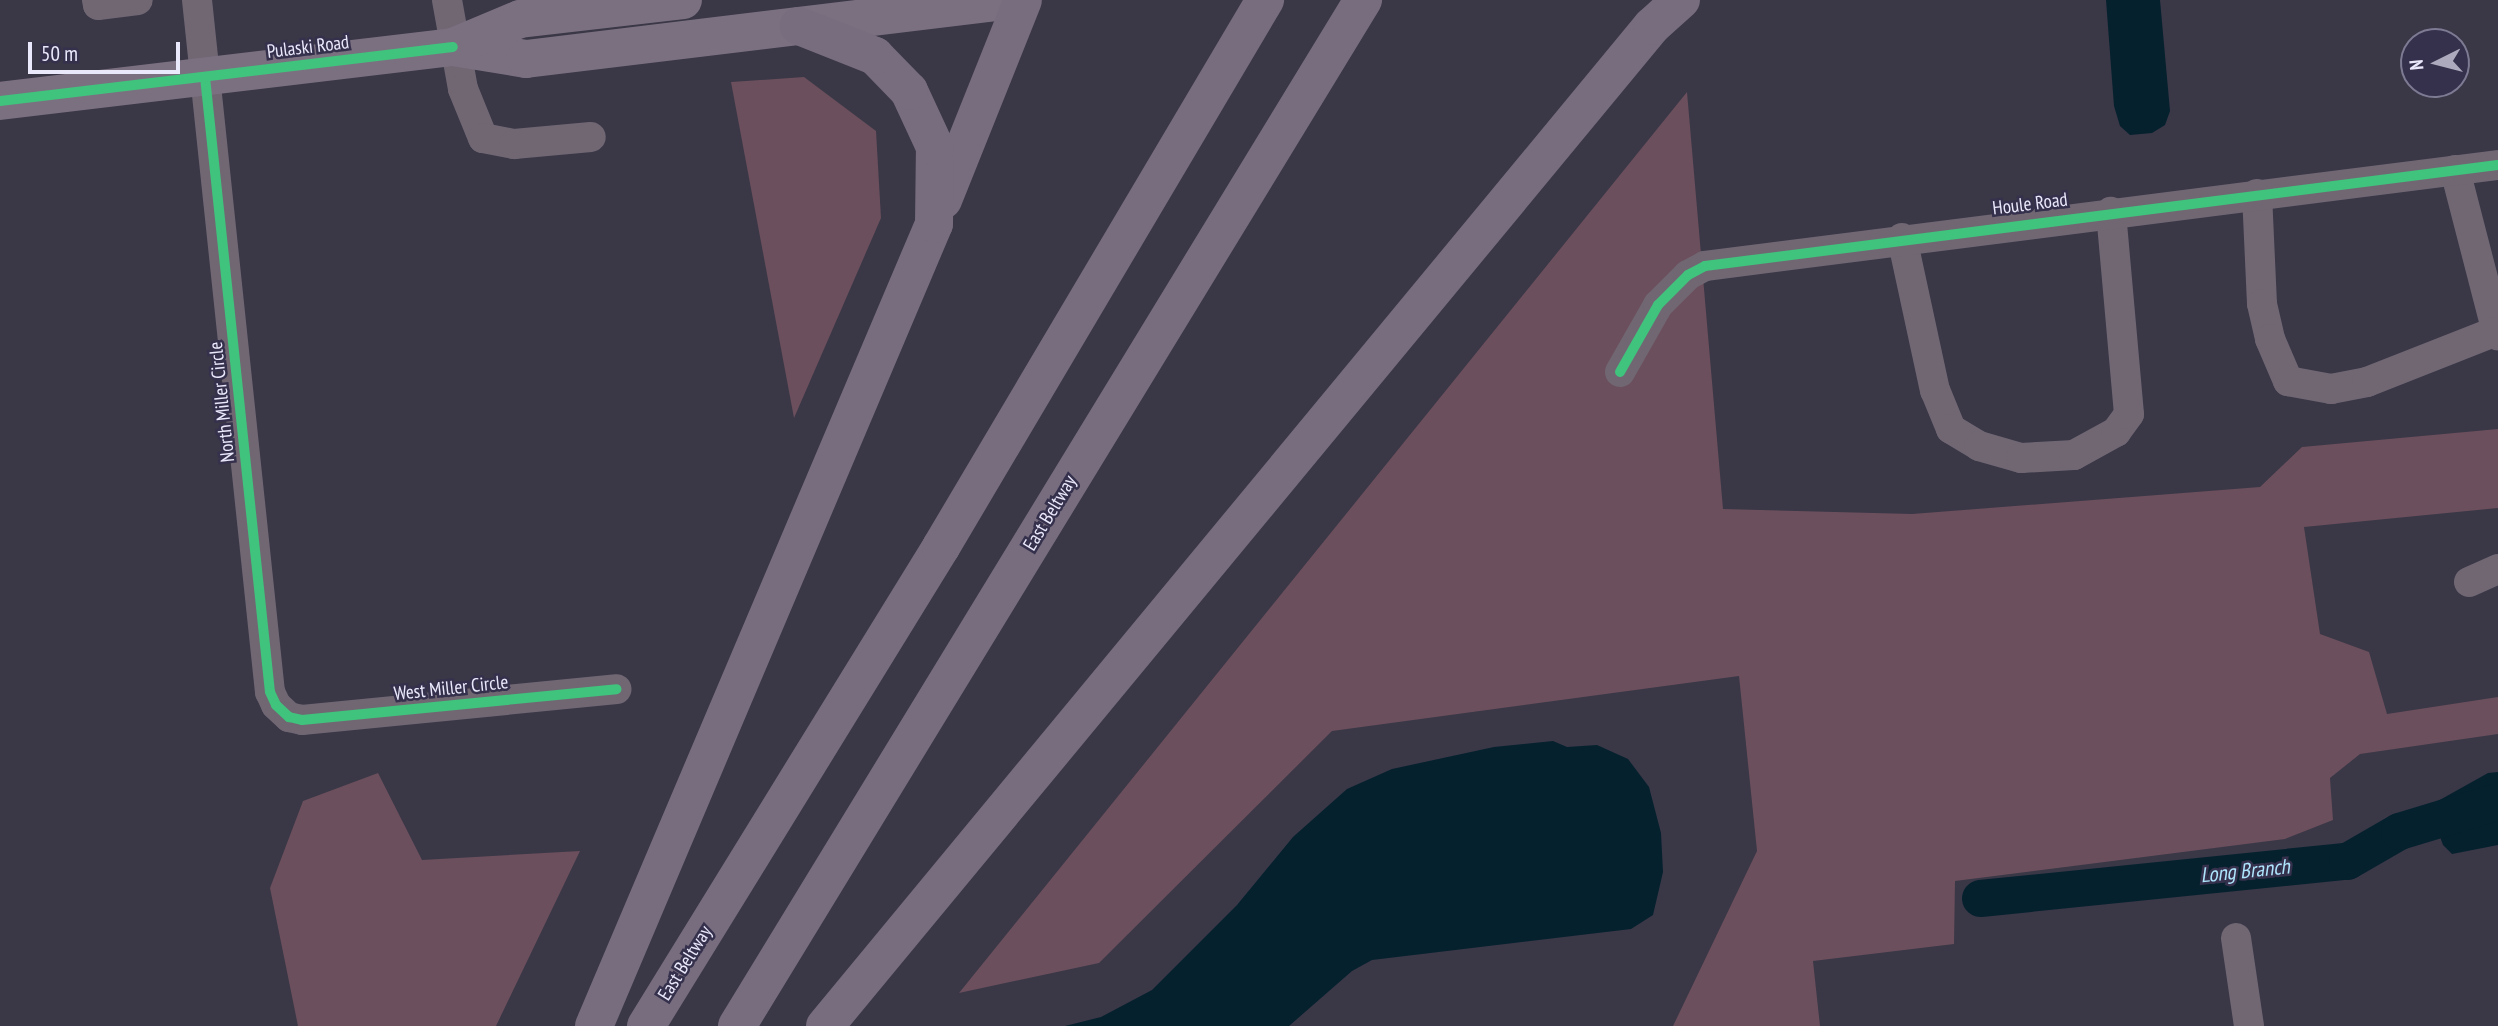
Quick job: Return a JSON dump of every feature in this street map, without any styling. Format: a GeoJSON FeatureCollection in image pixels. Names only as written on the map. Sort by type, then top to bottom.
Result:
{"type":"FeatureCollection","features":[{"type":"Feature","properties":{"kind":"highway"},"geometry":{"type":"LineString","coordinates":[[594,1026],[933,224],[1023,0]]}},
{"type":"Feature","properties":{"kind":"highway","name":"East Beltway"},"geometry":{"type":"LineString","coordinates":[[646,1026],[940,547],[1265,0]]}},
{"type":"Feature","properties":{"kind":"highway","name":"East Beltway"},"geometry":{"type":"LineString","coordinates":[[737,1026],[1363,0]]}},
{"type":"Feature","properties":{"kind":"highway"},"geometry":{"type":"LineString","coordinates":[[825,1026],[1656,13],[1681,0]]}},
{"type":"Feature","properties":{"kind":"highway"},"geometry":{"type":"LineString","coordinates":[[799,26],[875,56],[909,91],[934,146],[933,224]]}},
{"type":"Feature","properties":{"kind":"main road","name":"Pulaski Road"},"geometry":{"type":"LineString","coordinates":[[0,101],[453,47],[520,19],[683,0]]}},
{"type":"Feature","properties":{"kind":"main road","name":"Pulaski Road"},"geometry":{"type":"LineString","coordinates":[[453,47],[526,59],[1016,0]]}},
{"type":"Feature","properties":{"kind":"street"},"geometry":{"type":"LineString","coordinates":[[97,0],[97,5],[138,0]]}},
{"type":"Feature","properties":{"kind":"street","name":"North Miller Circle"},"geometry":{"type":"LineString","coordinates":[[197,0],[270,692],[276,705],[289,717]]}},
{"type":"Feature","properties":{"kind":"street"},"geometry":{"type":"LineString","coordinates":[[447,0],[453,47],[483,138],[513,144],[591,137]]}},
{"type":"Feature","properties":{"kind":"street","name":"Houle Road"},"geometry":{"type":"LineString","coordinates":[[1620,373],[1658,306],[1688,275],[1705,266],[1902,238],[2498,165]]}},
{"type":"Feature","properties":{"kind":"street"},"geometry":{"type":"LineString","coordinates":[[2257,194],[2262,304],[2270,338],[2288,381],[2331,388],[2367,382],[2496,334],[2455,170]]}},
{"type":"Feature","properties":{"kind":"street"},"geometry":{"type":"LineString","coordinates":[[1902,238],[1935,390],[1951,429],[1979,446],[2021,458],[2074,456],[2116,432],[2130,414],[2111,212]]}},
{"type":"Feature","properties":{"kind":"street"},"geometry":{"type":"LineString","coordinates":[[2469,582],[2498,569]]}},
{"type":"Feature","properties":{"kind":"street","name":"West Miller Circle"},"geometry":{"type":"LineString","coordinates":[[289,717],[302,720],[617,689]]}},
{"type":"Feature","properties":{"kind":"street"},"geometry":{"type":"LineString","coordinates":[[2236,937],[2249,1026]]}},
{"type":"Feature","properties":{"kind":"shaded area"},"geometry":{"type":"Polygon","coordinates":[[[804,77],[876,131],[881,218],[794,418],[731,82],[804,77]]]}},
{"type":"Feature","properties":{"kind":"shaded area"},"geometry":{"type":"Polygon","coordinates":[[[1687,92],[1723,509],[1912,514],[2260,487],[2302,447],[2498,429],[2498,508],[2304,527],[2320,634],[2369,652],[2387,714],[2498,697],[2498,734],[2360,754],[2330,778],[2333,820],[2285,839],[1955,881],[1954,944],[1813,961],[1820,1026],[1673,1026],[1757,851],[1739,676],[1332,731],[1099,963],[959,993],[1687,92]]]}},
{"type":"Feature","properties":{"kind":"shaded area"},"geometry":{"type":"Polygon","coordinates":[[[378,773],[422,860],[580,851],[496,1026],[298,1026],[270,888],[303,801],[378,773]]]}},
{"type":"Feature","properties":{"kind":"water"},"geometry":{"type":"Polygon","coordinates":[[[2106,0],[2160,0],[2170,111],[2165,125],[2152,133],[2130,135],[2120,126],[2114,106],[2106,0]]]}},
{"type":"Feature","properties":{"kind":"water"},"geometry":{"type":"Polygon","coordinates":[[[1553,741],[1567,747],[1597,745],[1628,759],[1649,787],[1661,833],[1663,872],[1653,915],[1631,929],[1372,960],[1352,971],[1289,1026],[1065,1026],[1101,1017],[1152,990],[1237,905],[1293,837],[1347,789],[1392,769],[1494,747],[1553,741]]]}},
{"type":"Feature","properties":{"kind":"water"},"geometry":{"type":"Polygon","coordinates":[[[2498,772],[2498,845],[2452,854],[2443,845],[2429,806],[2488,773],[2498,772]]]}},
{"type":"Feature","properties":{"kind":"waterway","name":"Long Branch"},"geometry":{"type":"LineString","coordinates":[[1980,898],[2347,861],[2399,831],[2498,801]]}},
{"type":"Feature","properties":{"kind":"cycle path"},"geometry":{"type":"LineString","coordinates":[[0,101],[453,47]]}},
{"type":"Feature","properties":{"kind":"cycle path"},"geometry":{"type":"LineString","coordinates":[[205,77],[270,692],[276,705],[289,717],[302,720],[616,689]]}},
{"type":"Feature","properties":{"kind":"cycle path"},"geometry":{"type":"LineString","coordinates":[[1620,372],[1658,305],[1688,275],[1705,266],[2498,165]]}}]}
